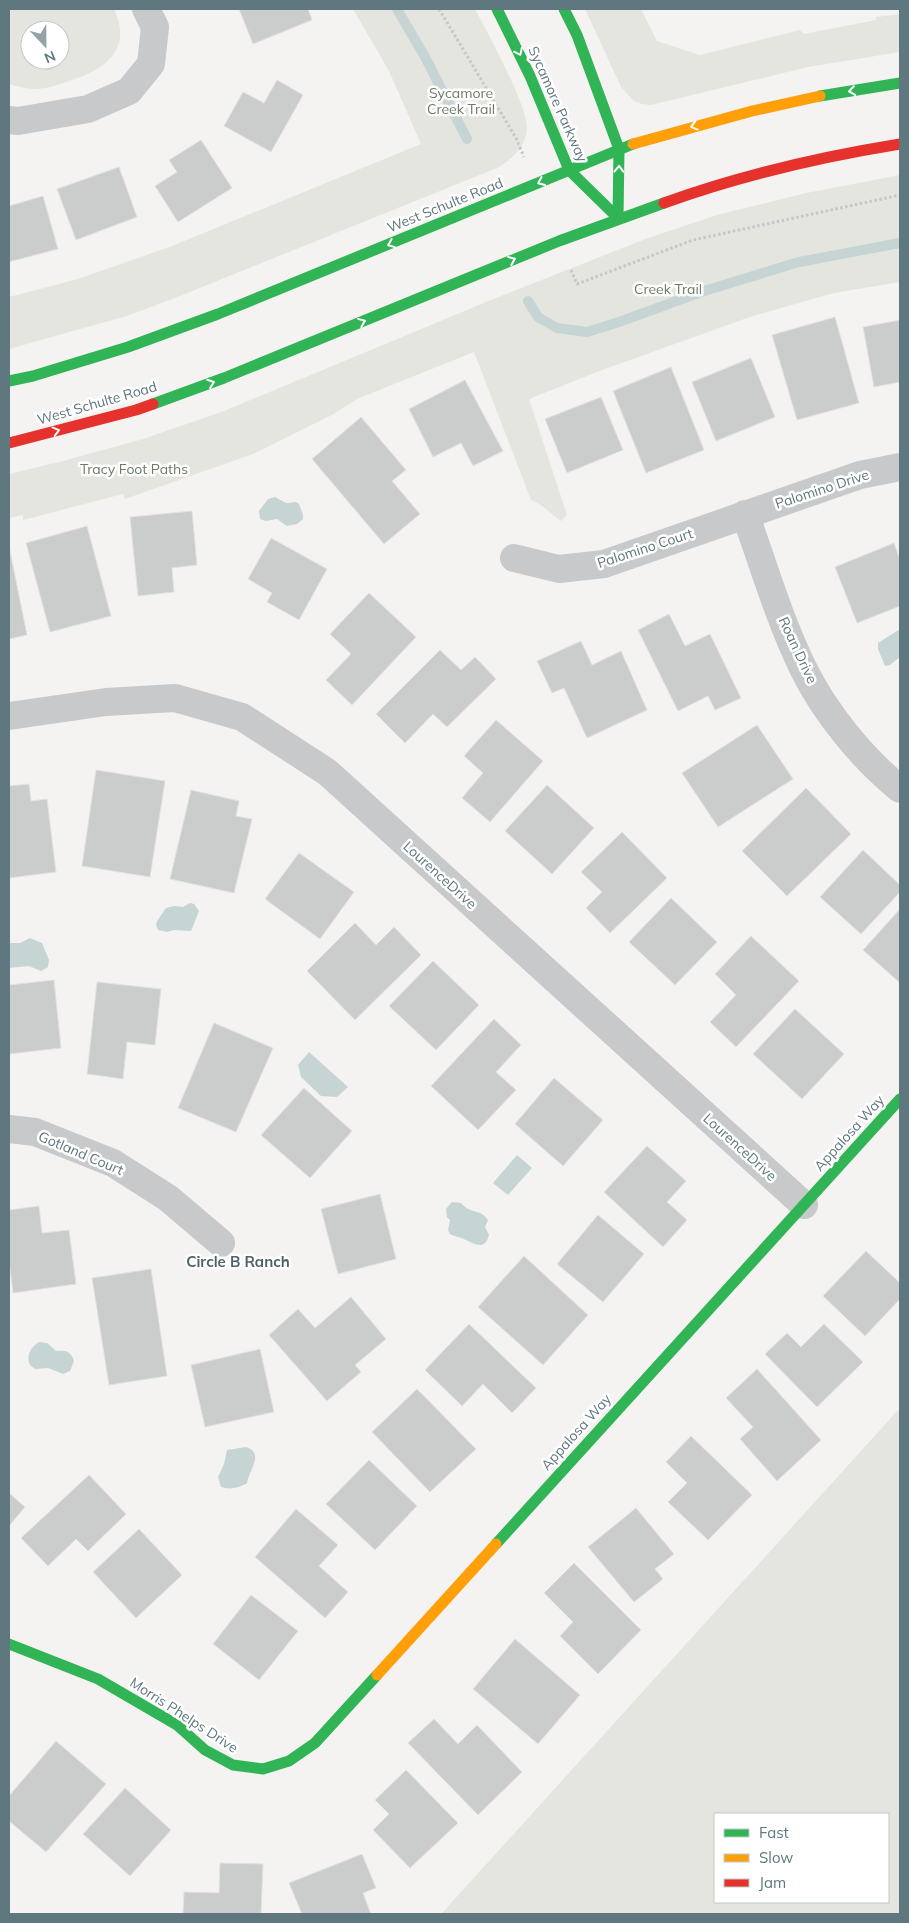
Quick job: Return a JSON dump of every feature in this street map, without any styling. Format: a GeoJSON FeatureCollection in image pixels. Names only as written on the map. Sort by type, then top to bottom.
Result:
{"type":"FeatureCollection","features":[{"type":"Feature","properties":{"kind":"main road","name":"Sycamore Parkway"},"geometry":{"type":"LineString","coordinates":[[497,9],[530,76],[569,170],[618,218]]}},
{"type":"Feature","properties":{"kind":"main road"},"geometry":{"type":"LineString","coordinates":[[564,9],[578,35],[619,149],[618,218]]}},
{"type":"Feature","properties":{"kind":"main road","name":"West Schulte Road"},"geometry":{"type":"LineString","coordinates":[[9,381],[33,376],[128,347],[209,318],[536,185],[619,149],[658,136],[752,111],[834,93],[900,83]]}},
{"type":"Feature","properties":{"kind":"main road","name":"West Schulte Road"},"geometry":{"type":"LineString","coordinates":[[9,443],[136,410],[224,378],[558,241],[693,192],[764,171],[846,153],[900,144]]}},
{"type":"Feature","properties":{"kind":"main road","name":"Appalosa Way"},"geometry":{"type":"LineString","coordinates":[[263,1769],[289,1761],[315,1743],[900,1099]]}},
{"type":"Feature","properties":{"kind":"main road","name":"Morris Phelps Drive"},"geometry":{"type":"LineString","coordinates":[[9,1644],[98,1679],[176,1726],[206,1750],[233,1765],[263,1769]]}},
{"type":"Feature","properties":{"kind":"street"},"geometry":{"type":"LineString","coordinates":[[9,120],[18,121],[88,109],[128,91],[151,64],[154,27],[146,9]]}},
{"type":"Feature","properties":{"kind":"street","name":"Palomino Drive"},"geometry":{"type":"LineString","coordinates":[[745,514],[860,475],[900,467]]}},
{"type":"Feature","properties":{"kind":"street","name":"Palomino Court"},"geometry":{"type":"LineString","coordinates":[[514,558],[559,569],[604,564],[745,514]]}},
{"type":"Feature","properties":{"kind":"street","name":"Roan Drive"},"geometry":{"type":"LineString","coordinates":[[745,514],[780,612],[803,669],[836,722],[882,774],[900,790]]}},
{"type":"Feature","properties":{"kind":"street","name":"LourenceDrive"},"geometry":{"type":"LineString","coordinates":[[9,716],[106,702],[176,698],[242,717],[328,772],[804,1205]]}},
{"type":"Feature","properties":{"kind":"street","name":"Gotland Court"},"geometry":{"type":"LineString","coordinates":[[9,1129],[35,1132],[113,1163],[168,1198],[221,1243]]}},
{"type":"Feature","properties":{"kind":"path"},"geometry":{"type":"LineString","coordinates":[[438,9],[466,51],[516,138],[536,185]]}},
{"type":"Feature","properties":{"kind":"path"},"geometry":{"type":"LineString","coordinates":[[558,241],[576,284],[693,240],[900,195]]}},
{"type":"Feature","properties":{"kind":"green space"},"geometry":{"type":"Polygon","coordinates":[[[9,9],[114,9],[119,23],[120,36],[118,47],[104,64],[94,71],[48,88],[29,89],[9,84],[9,9]]]}},
{"type":"Feature","properties":{"kind":"green space","name":"Sycamore Creek Trail"},"geometry":{"type":"Polygon","coordinates":[[[353,9],[475,9],[515,88],[526,119],[526,136],[521,148],[508,161],[497,168],[180,296],[130,315],[9,349],[9,297],[78,279],[172,246],[421,144],[389,71],[353,9]]]}},
{"type":"Feature","properties":{"kind":"green space"},"geometry":{"type":"Polygon","coordinates":[[[585,9],[641,9],[657,41],[700,55],[800,30],[804,34],[876,20],[876,17],[900,14],[900,52],[808,67],[651,105],[642,104],[634,101],[621,87],[585,9]]]}},
{"type":"Feature","properties":{"kind":"green space"},"geometry":{"type":"Polygon","coordinates":[[[900,175],[900,282],[834,293],[750,317],[602,370],[529,399],[567,515],[561,521],[541,505],[531,500],[474,352],[357,399],[332,415],[253,454],[125,499],[123,494],[23,520],[23,515],[9,518],[9,474],[143,439],[224,411],[491,300],[648,238],[717,215],[806,193],[900,175]]]}},
{"type":"Feature","properties":{"kind":"green space"},"geometry":{"type":"Polygon","coordinates":[[[900,1408],[900,1914],[441,1914],[900,1408]]]}},
{"type":"Feature","properties":{"kind":"shaded area"},"geometry":{"type":"Polygon","coordinates":[[[275,497],[286,503],[296,502],[299,504],[303,519],[297,524],[287,526],[277,519],[266,521],[260,519],[259,511],[268,499],[275,497]]]}},
{"type":"Feature","properties":{"kind":"shaded area"},"geometry":{"type":"Polygon","coordinates":[[[900,629],[900,657],[890,665],[885,666],[878,649],[878,643],[900,629]]]}},
{"type":"Feature","properties":{"kind":"shaded area"},"geometry":{"type":"Polygon","coordinates":[[[190,903],[194,904],[199,911],[191,931],[174,930],[167,932],[158,930],[157,921],[166,908],[174,906],[183,907],[190,903]]]}},
{"type":"Feature","properties":{"kind":"shaded area"},"geometry":{"type":"Polygon","coordinates":[[[30,938],[42,943],[49,960],[48,967],[41,971],[29,966],[9,968],[9,943],[20,943],[30,938]]]}},
{"type":"Feature","properties":{"kind":"shaded area"},"geometry":{"type":"Polygon","coordinates":[[[309,1052],[348,1087],[337,1097],[321,1096],[301,1077],[298,1065],[309,1052]]]}},
{"type":"Feature","properties":{"kind":"shaded area"},"geometry":{"type":"Polygon","coordinates":[[[517,1155],[532,1168],[508,1195],[493,1183],[517,1155]]]}},
{"type":"Feature","properties":{"kind":"shaded area"},"geometry":{"type":"Polygon","coordinates":[[[452,1202],[461,1203],[468,1209],[485,1216],[488,1220],[485,1227],[489,1235],[485,1243],[477,1245],[450,1234],[448,1230],[450,1220],[447,1217],[446,1209],[452,1202]]]}},
{"type":"Feature","properties":{"kind":"shaded area"},"geometry":{"type":"Polygon","coordinates":[[[39,1342],[47,1343],[56,1351],[69,1353],[74,1361],[70,1371],[63,1374],[48,1368],[35,1369],[30,1365],[28,1358],[30,1352],[39,1342]]]}},
{"type":"Feature","properties":{"kind":"shaded area"},"geometry":{"type":"Polygon","coordinates":[[[246,1447],[252,1450],[255,1458],[247,1483],[234,1488],[221,1487],[218,1477],[224,1464],[227,1450],[246,1447]]]}},
{"type":"Feature","properties":{"kind":"building"},"geometry":{"type":"Polygon","coordinates":[[[239,9],[308,9],[312,20],[253,44],[239,9]]]}},
{"type":"Feature","properties":{"kind":"building"},"geometry":{"type":"Polygon","coordinates":[[[277,80],[303,95],[271,152],[224,126],[243,92],[264,103],[277,80]]]}},
{"type":"Feature","properties":{"kind":"building"},"geometry":{"type":"Polygon","coordinates":[[[201,140],[232,188],[178,222],[155,186],[177,172],[169,160],[201,140]]]}},
{"type":"Feature","properties":{"kind":"building"},"geometry":{"type":"Polygon","coordinates":[[[119,167],[137,217],[76,240],[57,189],[119,167]]]}},
{"type":"Feature","properties":{"kind":"building"},"geometry":{"type":"Polygon","coordinates":[[[43,196],[58,249],[9,262],[9,206],[43,196]]]}},
{"type":"Feature","properties":{"kind":"building"},"geometry":{"type":"Polygon","coordinates":[[[835,317],[859,403],[797,420],[772,335],[835,317]]]}},
{"type":"Feature","properties":{"kind":"building"},"geometry":{"type":"Polygon","coordinates":[[[900,320],[900,382],[874,387],[863,327],[900,320]]]}},
{"type":"Feature","properties":{"kind":"building"},"geometry":{"type":"Polygon","coordinates":[[[751,358],[775,417],[716,441],[692,382],[751,358]]]}},
{"type":"Feature","properties":{"kind":"building"},"geometry":{"type":"Polygon","coordinates":[[[671,367],[704,450],[646,473],[613,391],[671,367]]]}},
{"type":"Feature","properties":{"kind":"building"},"geometry":{"type":"Polygon","coordinates":[[[465,380],[503,451],[473,466],[461,443],[433,457],[409,409],[465,380]]]}},
{"type":"Feature","properties":{"kind":"building"},"geometry":{"type":"Polygon","coordinates":[[[601,397],[623,450],[567,473],[545,419],[601,397]]]}},
{"type":"Feature","properties":{"kind":"building"},"geometry":{"type":"Polygon","coordinates":[[[361,417],[406,470],[392,481],[420,514],[384,544],[312,459],[361,417]]]}},
{"type":"Feature","properties":{"kind":"building"},"geometry":{"type":"Polygon","coordinates":[[[192,511],[197,565],[172,568],[174,592],[138,596],[130,517],[192,511]]]}},
{"type":"Feature","properties":{"kind":"building"},"geometry":{"type":"Polygon","coordinates":[[[87,526],[111,616],[50,632],[26,543],[87,526]]]}},
{"type":"Feature","properties":{"kind":"building"},"geometry":{"type":"Polygon","coordinates":[[[271,538],[327,569],[299,620],[267,602],[272,593],[248,579],[271,538]]]}},
{"type":"Feature","properties":{"kind":"building"},"geometry":{"type":"Polygon","coordinates":[[[894,543],[900,560],[900,606],[857,623],[835,567],[894,543]]]}},
{"type":"Feature","properties":{"kind":"building"},"geometry":{"type":"Polygon","coordinates":[[[9,546],[27,635],[9,639],[9,546]]]}},
{"type":"Feature","properties":{"kind":"building"},"geometry":{"type":"Polygon","coordinates":[[[369,593],[416,637],[352,705],[326,680],[351,654],[330,634],[369,593]]]}},
{"type":"Feature","properties":{"kind":"building"},"geometry":{"type":"Polygon","coordinates":[[[669,614],[685,646],[710,634],[741,698],[715,710],[708,696],[678,711],[638,630],[669,614]]]}},
{"type":"Feature","properties":{"kind":"building"},"geometry":{"type":"Polygon","coordinates":[[[581,641],[592,665],[621,651],[647,710],[587,738],[564,688],[552,693],[537,661],[581,641]]]}},
{"type":"Feature","properties":{"kind":"building"},"geometry":{"type":"Polygon","coordinates":[[[440,650],[461,670],[475,657],[496,679],[447,727],[433,714],[405,743],[376,714],[440,650]]]}},
{"type":"Feature","properties":{"kind":"building"},"geometry":{"type":"Polygon","coordinates":[[[496,720],[543,761],[490,822],[462,798],[483,773],[464,756],[496,720]]]}},
{"type":"Feature","properties":{"kind":"building"},"geometry":{"type":"Polygon","coordinates":[[[757,725],[793,779],[718,827],[682,773],[757,725]]]}},
{"type":"Feature","properties":{"kind":"building"},"geometry":{"type":"Polygon","coordinates":[[[96,770],[165,781],[150,877],[82,866],[96,770]]]}},
{"type":"Feature","properties":{"kind":"building"},"geometry":{"type":"Polygon","coordinates":[[[29,784],[31,801],[47,799],[56,872],[9,878],[9,786],[29,784]]]}},
{"type":"Feature","properties":{"kind":"building"},"geometry":{"type":"Polygon","coordinates":[[[547,785],[594,828],[552,874],[505,831],[547,785]]]}},
{"type":"Feature","properties":{"kind":"building"},"geometry":{"type":"Polygon","coordinates":[[[806,788],[851,834],[787,896],[742,851],[806,788]]]}},
{"type":"Feature","properties":{"kind":"building"},"geometry":{"type":"Polygon","coordinates":[[[191,790],[239,801],[236,816],[252,819],[234,893],[170,879],[191,790]]]}},
{"type":"Feature","properties":{"kind":"building"},"geometry":{"type":"Polygon","coordinates":[[[622,832],[667,878],[610,933],[586,908],[602,892],[581,872],[622,832]]]}},
{"type":"Feature","properties":{"kind":"building"},"geometry":{"type":"Polygon","coordinates":[[[863,850],[900,885],[900,892],[861,934],[820,897],[863,850]]]}},
{"type":"Feature","properties":{"kind":"building"},"geometry":{"type":"Polygon","coordinates":[[[299,853],[354,892],[320,939],[265,899],[299,853]]]}},
{"type":"Feature","properties":{"kind":"building"},"geometry":{"type":"Polygon","coordinates":[[[671,898],[717,942],[675,985],[629,942],[671,898]]]}},
{"type":"Feature","properties":{"kind":"building"},"geometry":{"type":"Polygon","coordinates":[[[900,909],[900,983],[863,950],[900,909]]]}},
{"type":"Feature","properties":{"kind":"building"},"geometry":{"type":"Polygon","coordinates":[[[355,923],[376,945],[394,927],[421,955],[355,1020],[307,971],[355,923]]]}},
{"type":"Feature","properties":{"kind":"building"},"geometry":{"type":"Polygon","coordinates":[[[751,936],[799,981],[736,1047],[710,1022],[736,995],[715,974],[751,936]]]}},
{"type":"Feature","properties":{"kind":"building"},"geometry":{"type":"Polygon","coordinates":[[[433,961],[479,1005],[436,1050],[389,1006],[433,961]]]}},
{"type":"Feature","properties":{"kind":"building"},"geometry":{"type":"Polygon","coordinates":[[[54,980],[61,1048],[9,1054],[9,985],[54,980]]]}},
{"type":"Feature","properties":{"kind":"building"},"geometry":{"type":"Polygon","coordinates":[[[97,982],[161,989],[155,1045],[127,1042],[123,1079],[87,1074],[97,982]]]}},
{"type":"Feature","properties":{"kind":"building"},"geometry":{"type":"Polygon","coordinates":[[[795,1009],[844,1054],[802,1099],[753,1054],[795,1009]]]}},
{"type":"Feature","properties":{"kind":"building"},"geometry":{"type":"Polygon","coordinates":[[[494,1019],[521,1045],[496,1072],[516,1090],[478,1130],[431,1086],[494,1019]]]}},
{"type":"Feature","properties":{"kind":"building"},"geometry":{"type":"Polygon","coordinates":[[[214,1023],[273,1048],[236,1132],[178,1108],[214,1023]]]}},
{"type":"Feature","properties":{"kind":"building"},"geometry":{"type":"Polygon","coordinates":[[[554,1078],[603,1120],[563,1166],[515,1124],[554,1078]]]}},
{"type":"Feature","properties":{"kind":"building"},"geometry":{"type":"Polygon","coordinates":[[[304,1088],[352,1131],[310,1178],[261,1135],[304,1088]]]}},
{"type":"Feature","properties":{"kind":"building"},"geometry":{"type":"Polygon","coordinates":[[[647,1146],[686,1181],[667,1202],[687,1220],[663,1247],[604,1192],[647,1146]]]}},
{"type":"Feature","properties":{"kind":"building"},"geometry":{"type":"Polygon","coordinates":[[[380,1194],[396,1259],[338,1274],[321,1209],[380,1194]]]}},
{"type":"Feature","properties":{"kind":"building"},"geometry":{"type":"Polygon","coordinates":[[[39,1206],[42,1233],[69,1230],[76,1284],[13,1293],[9,1261],[9,1210],[39,1206]]]}},
{"type":"Feature","properties":{"kind":"building"},"geometry":{"type":"Polygon","coordinates":[[[598,1215],[644,1254],[603,1302],[557,1264],[598,1215]]]}},
{"type":"Feature","properties":{"kind":"building"},"geometry":{"type":"Polygon","coordinates":[[[866,1251],[900,1283],[900,1299],[865,1336],[823,1296],[866,1251]]]}},
{"type":"Feature","properties":{"kind":"building"},"geometry":{"type":"Polygon","coordinates":[[[524,1256],[588,1315],[543,1365],[478,1307],[524,1256]]]}},
{"type":"Feature","properties":{"kind":"building"},"geometry":{"type":"Polygon","coordinates":[[[151,1269],[167,1376],[109,1385],[92,1278],[151,1269]]]}},
{"type":"Feature","properties":{"kind":"building"},"geometry":{"type":"Polygon","coordinates":[[[351,1297],[386,1339],[355,1365],[361,1372],[327,1401],[269,1335],[298,1309],[315,1328],[351,1297]]]}},
{"type":"Feature","properties":{"kind":"building"},"geometry":{"type":"Polygon","coordinates":[[[469,1324],[536,1388],[512,1413],[483,1384],[462,1406],[425,1370],[469,1324]]]}},
{"type":"Feature","properties":{"kind":"building"},"geometry":{"type":"Polygon","coordinates":[[[824,1324],[863,1362],[817,1407],[765,1354],[787,1333],[801,1347],[824,1324]]]}},
{"type":"Feature","properties":{"kind":"building"},"geometry":{"type":"Polygon","coordinates":[[[260,1349],[274,1412],[205,1427],[191,1365],[260,1349]]]}},
{"type":"Feature","properties":{"kind":"building"},"geometry":{"type":"Polygon","coordinates":[[[757,1369],[821,1440],[777,1481],[740,1439],[753,1427],[726,1398],[757,1369]]]}},
{"type":"Feature","properties":{"kind":"building"},"geometry":{"type":"Polygon","coordinates":[[[417,1389],[476,1449],[430,1492],[372,1432],[417,1389]]]}},
{"type":"Feature","properties":{"kind":"building"},"geometry":{"type":"Polygon","coordinates":[[[691,1436],[752,1495],[708,1540],[668,1502],[687,1483],[666,1462],[691,1436]]]}},
{"type":"Feature","properties":{"kind":"building"},"geometry":{"type":"Polygon","coordinates":[[[369,1460],[417,1506],[375,1550],[326,1504],[369,1460]]]}},
{"type":"Feature","properties":{"kind":"building"},"geometry":{"type":"Polygon","coordinates":[[[89,1475],[126,1514],[88,1551],[76,1539],[48,1566],[21,1538],[89,1475]]]}},
{"type":"Feature","properties":{"kind":"building"},"geometry":{"type":"Polygon","coordinates":[[[9,1493],[25,1507],[9,1526],[9,1493]]]}},
{"type":"Feature","properties":{"kind":"building"},"geometry":{"type":"Polygon","coordinates":[[[636,1508],[674,1554],[655,1569],[663,1579],[634,1602],[588,1547],[636,1508]]]}},
{"type":"Feature","properties":{"kind":"building"},"geometry":{"type":"Polygon","coordinates":[[[296,1509],[338,1545],[319,1566],[348,1592],[325,1618],[255,1557],[296,1509]]]}},
{"type":"Feature","properties":{"kind":"building"},"geometry":{"type":"Polygon","coordinates":[[[139,1529],[182,1575],[136,1618],[93,1572],[139,1529]]]}},
{"type":"Feature","properties":{"kind":"building"},"geometry":{"type":"Polygon","coordinates":[[[574,1563],[641,1630],[598,1674],[560,1636],[573,1622],[544,1593],[574,1563]]]}},
{"type":"Feature","properties":{"kind":"building"},"geometry":{"type":"Polygon","coordinates":[[[251,1595],[298,1631],[259,1680],[213,1644],[251,1595]]]}},
{"type":"Feature","properties":{"kind":"building"},"geometry":{"type":"Polygon","coordinates":[[[515,1639],[580,1695],[538,1744],[473,1689],[515,1639]]]}},
{"type":"Feature","properties":{"kind":"building"},"geometry":{"type":"Polygon","coordinates":[[[434,1719],[458,1744],[477,1725],[522,1772],[478,1815],[408,1743],[434,1719]]]}},
{"type":"Feature","properties":{"kind":"building"},"geometry":{"type":"Polygon","coordinates":[[[56,1741],[106,1784],[46,1852],[9,1821],[9,1796],[56,1741]]]}},
{"type":"Feature","properties":{"kind":"building"},"geometry":{"type":"Polygon","coordinates":[[[406,1770],[458,1823],[410,1868],[373,1830],[389,1814],[375,1800],[406,1770]]]}},
{"type":"Feature","properties":{"kind":"building"},"geometry":{"type":"Polygon","coordinates":[[[125,1788],[171,1830],[130,1876],[83,1834],[125,1788]]]}},
{"type":"Feature","properties":{"kind":"building"},"geometry":{"type":"Polygon","coordinates":[[[362,1854],[376,1888],[363,1893],[371,1914],[302,1914],[289,1883],[362,1854]]]}},
{"type":"Feature","properties":{"kind":"building"},"geometry":{"type":"Polygon","coordinates":[[[220,1863],[263,1864],[261,1914],[183,1914],[184,1892],[219,1893],[220,1863]]]}},
{"type":"Feature","properties":{"kind":"waterway"},"geometry":{"type":"LineString","coordinates":[[397,9],[425,57],[467,139]]}},
{"type":"Feature","properties":{"kind":"waterway"},"geometry":{"type":"LineString","coordinates":[[528,301],[538,317],[557,328],[587,332],[704,291],[799,262],[900,243]]}},
{"type":"Feature","properties":{"kind":"traffic: fast"},"geometry":{"type":"LineString","coordinates":[[497,9],[530,76],[569,170],[618,218]]}},
{"type":"Feature","properties":{"kind":"traffic: fast"},"geometry":{"type":"LineString","coordinates":[[564,9],[577,35],[619,149],[618,218]]}},
{"type":"Feature","properties":{"kind":"traffic: fast"},"geometry":{"type":"LineString","coordinates":[[820,96],[900,83]]}},
{"type":"Feature","properties":{"kind":"traffic: fast"},"geometry":{"type":"LineString","coordinates":[[9,381],[33,376],[128,347],[218,314],[633,144]]}},
{"type":"Feature","properties":{"kind":"traffic: fast"},"geometry":{"type":"LineString","coordinates":[[153,404],[224,378],[559,241],[664,203]]}},
{"type":"Feature","properties":{"kind":"traffic: fast"},"geometry":{"type":"LineString","coordinates":[[496,1544],[900,1099]]}},
{"type":"Feature","properties":{"kind":"traffic: fast"},"geometry":{"type":"LineString","coordinates":[[9,1644],[98,1679],[177,1725],[205,1750],[233,1765],[263,1769],[289,1761],[315,1743],[377,1675]]}},
{"type":"Feature","properties":{"kind":"traffic: slow"},"geometry":{"type":"LineString","coordinates":[[633,144],[752,111],[820,96]]}},
{"type":"Feature","properties":{"kind":"traffic: slow"},"geometry":{"type":"LineString","coordinates":[[377,1675],[496,1544]]}},
{"type":"Feature","properties":{"kind":"traffic: jam"},"geometry":{"type":"LineString","coordinates":[[664,203],[751,175],[900,144]]}},
{"type":"Feature","properties":{"kind":"traffic: jam"},"geometry":{"type":"LineString","coordinates":[[9,443],[153,404]]}},
{"type":"Feature","properties":{"kind":"district","name":"Circle B Ranch"},"geometry":{"type":"Point","coordinates":[238,1262]}},
{"type":"Feature","properties":{"kind":"park label","name":"Creek Trail"},"geometry":{"type":"Point","coordinates":[668,289]}},
{"type":"Feature","properties":{"kind":"park label","name":"Tracy Foot Paths"},"geometry":{"type":"Point","coordinates":[134,469]}}]}
